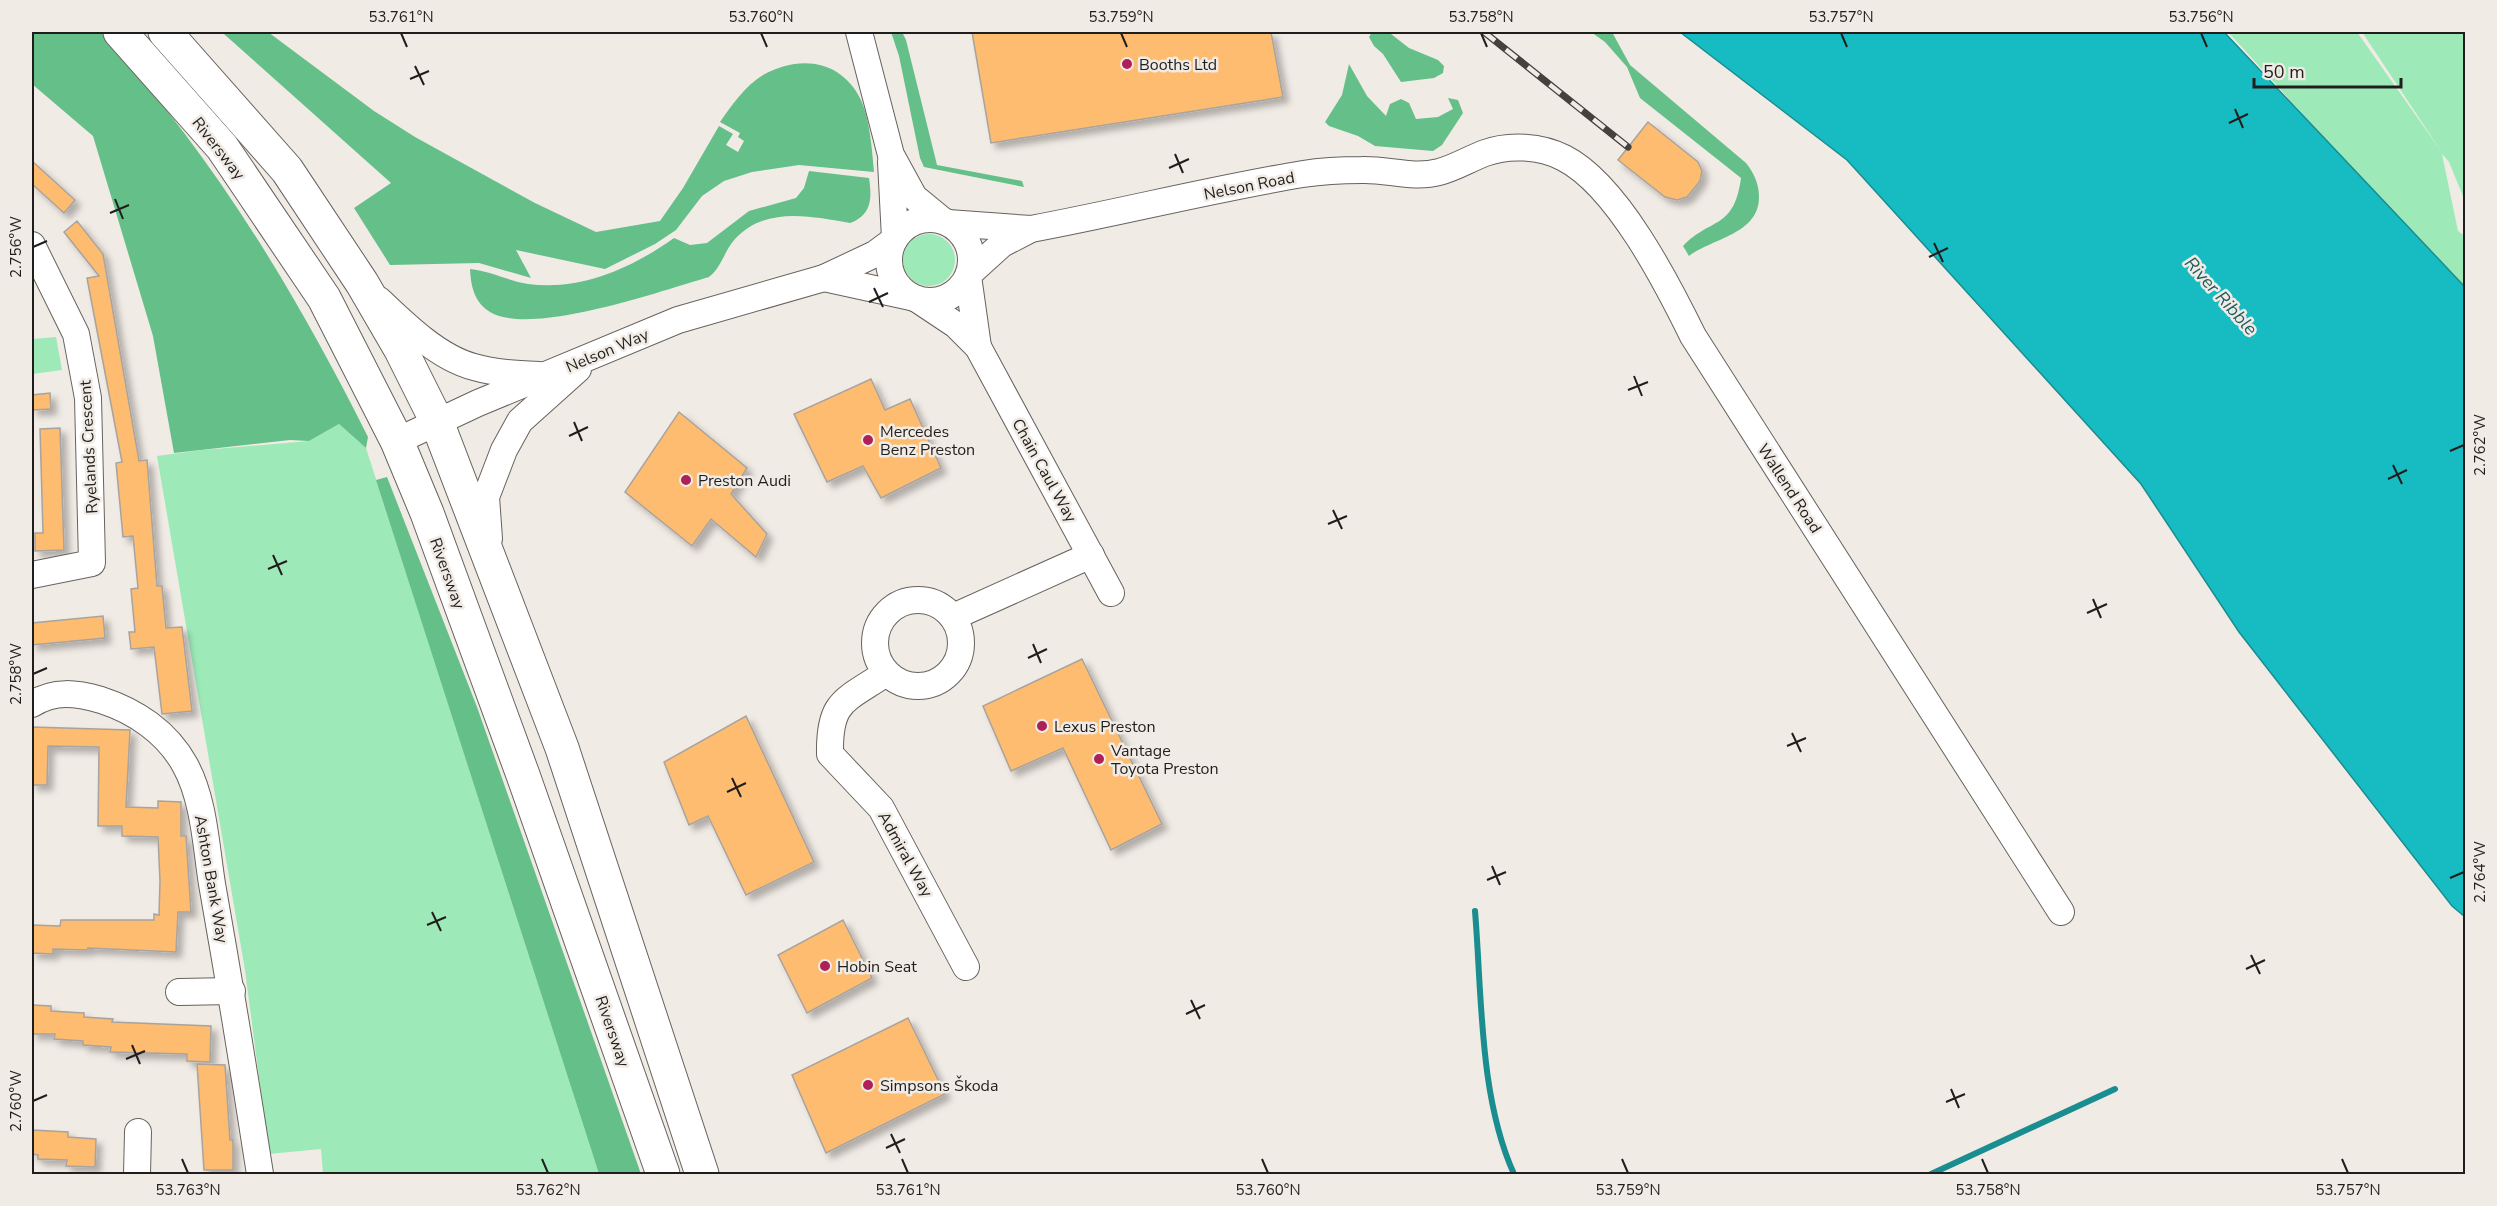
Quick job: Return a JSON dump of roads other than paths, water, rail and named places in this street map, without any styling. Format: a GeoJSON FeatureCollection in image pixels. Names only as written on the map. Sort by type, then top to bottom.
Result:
{"type":"FeatureCollection","features":[{"type":"Feature","properties":{"kind":"highway","name":"Riversway"},"geometry":{"type":"LineString","coordinates":[[120,32],[222,147],[324,298],[420,431],[492,562],[562,748],[702,1174]]}},
{"type":"Feature","properties":{"kind":"highway","name":"Riversway"},"geometry":{"type":"LineString","coordinates":[[165,32],[287,170],[362,284],[401,350],[420,431],[427,513],[523,774],[663,1174]]}},
{"type":"Feature","properties":{"kind":"street"},"geometry":{"type":"LineString","coordinates":[[859,32],[891,155],[894,239],[890,252],[893,278],[914,298],[928,301],[952,295],[968,275],[971,262],[966,239],[914,197],[891,155]]}},
{"type":"Feature","properties":{"kind":"street","name":"Wallend Road"},"geometry":{"type":"LineString","coordinates":[[1468,161],[1487,152],[1512,147],[1531,148],[1563,157],[1588,174],[1632,228],[1667,284],[1693,336],[2061,912]]}},
{"type":"Feature","properties":{"kind":"street","name":"Nelson Road"},"geometry":{"type":"LineString","coordinates":[[968,275],[1002,244],[1031,229],[1304,174],[1363,170],[1416,175],[1438,172],[1468,161]]}},
{"type":"Feature","properties":{"kind":"street"},"geometry":{"type":"LineString","coordinates":[[894,239],[904,228],[916,221],[929,218],[945,222]]}},
{"type":"Feature","properties":{"kind":"street","name":"Nelson Road"},"geometry":{"type":"LineString","coordinates":[[945,222],[1031,229]]}},
{"type":"Feature","properties":{"kind":"street","name":"Nelson Way"},"geometry":{"type":"LineString","coordinates":[[420,431],[543,376],[678,320],[824,278],[862,261],[894,239]]}},
{"type":"Feature","properties":{"kind":"street","name":"Ryelands Crescent"},"geometry":{"type":"LineString","coordinates":[[32,245],[76,334],[84,371],[88,398],[92,563],[32,575]]}},
{"type":"Feature","properties":{"kind":"street","name":"Chain Caul Way"},"geometry":{"type":"LineString","coordinates":[[968,275],[978,347]]}},
{"type":"Feature","properties":{"kind":"street","name":"Nelson Way"},"geometry":{"type":"LineString","coordinates":[[824,278],[914,298]]}},
{"type":"Feature","properties":{"kind":"street"},"geometry":{"type":"LineString","coordinates":[[362,284],[399,320],[443,352],[462,362],[500,372],[543,376]]}},
{"type":"Feature","properties":{"kind":"street","name":"Chain Caul Way"},"geometry":{"type":"LineString","coordinates":[[914,298],[956,325],[978,347],[1111,593]]}},
{"type":"Feature","properties":{"kind":"street"},"geometry":{"type":"LineString","coordinates":[[492,562],[486,497],[504,450],[520,421],[528,412],[592,357]]}},
{"type":"Feature","properties":{"kind":"street"},"geometry":{"type":"LineString","coordinates":[[953,617],[1091,555]]}},
{"type":"Feature","properties":{"kind":"street"},"geometry":{"type":"LineString","coordinates":[[918,599],[932,602],[945,609],[953,617],[959,628],[961,643],[958,658],[951,671],[941,679],[927,685],[906,685],[886,673],[877,658],[875,636],[880,622],[890,609],[903,602],[918,599]]}},
{"type":"Feature","properties":{"kind":"street","name":"Admiral Way"},"geometry":{"type":"LineString","coordinates":[[886,673],[844,702],[833,714],[830,754],[881,808],[966,967]]}},
{"type":"Feature","properties":{"kind":"street","name":"Ashton Bank Way"},"geometry":{"type":"LineString","coordinates":[[32,704],[45,696],[76,693],[112,704],[140,717],[165,738],[185,765],[197,798],[232,992],[260,1174]]}},
{"type":"Feature","properties":{"kind":"street"},"geometry":{"type":"LineString","coordinates":[[179,992],[232,992]]}},
{"type":"Feature","properties":{"kind":"street"},"geometry":{"type":"LineString","coordinates":[[137,1174],[138,1132]]}},
{"type":"Feature","properties":{"kind":"water","name":"River Ribble"},"geometry":{"type":"Polygon","coordinates":[[[1680,32],[2224,32],[2465,287],[2465,917],[2452,906],[2239,632],[2141,484],[1847,160],[1680,32]]]}},
{"type":"Feature","properties":{"kind":"waterway"},"geometry":{"type":"LineString","coordinates":[[1475,911],[1488,1079],[1494,1112],[1514,1174]]}},
{"type":"Feature","properties":{"kind":"waterway"},"geometry":{"type":"LineString","coordinates":[[1931,1174],[2115,1089]]}},
{"type":"Feature","properties":{"kind":"railway"},"geometry":{"type":"LineString","coordinates":[[1484,32],[1628,147]]}},
{"type":"Feature","properties":{"kind":"place","name":"Booths Ltd"},"geometry":{"type":"Point","coordinates":[1127,64]}},
{"type":"Feature","properties":{"kind":"place","name":"Mercedes Benz Preston"},"geometry":{"type":"Point","coordinates":[868,440]}},
{"type":"Feature","properties":{"kind":"place","name":"Preston Audi"},"geometry":{"type":"Point","coordinates":[686,480]}},
{"type":"Feature","properties":{"kind":"place","name":"Lexus Preston"},"geometry":{"type":"Point","coordinates":[1042,726]}},
{"type":"Feature","properties":{"kind":"place","name":"Vantage Toyota Preston"},"geometry":{"type":"Point","coordinates":[1099,759]}},
{"type":"Feature","properties":{"kind":"place","name":"Hobin Seat"},"geometry":{"type":"Point","coordinates":[825,966]}},
{"type":"Feature","properties":{"kind":"place","name":"Simpsons Škoda"},"geometry":{"type":"Point","coordinates":[868,1085]}}]}
